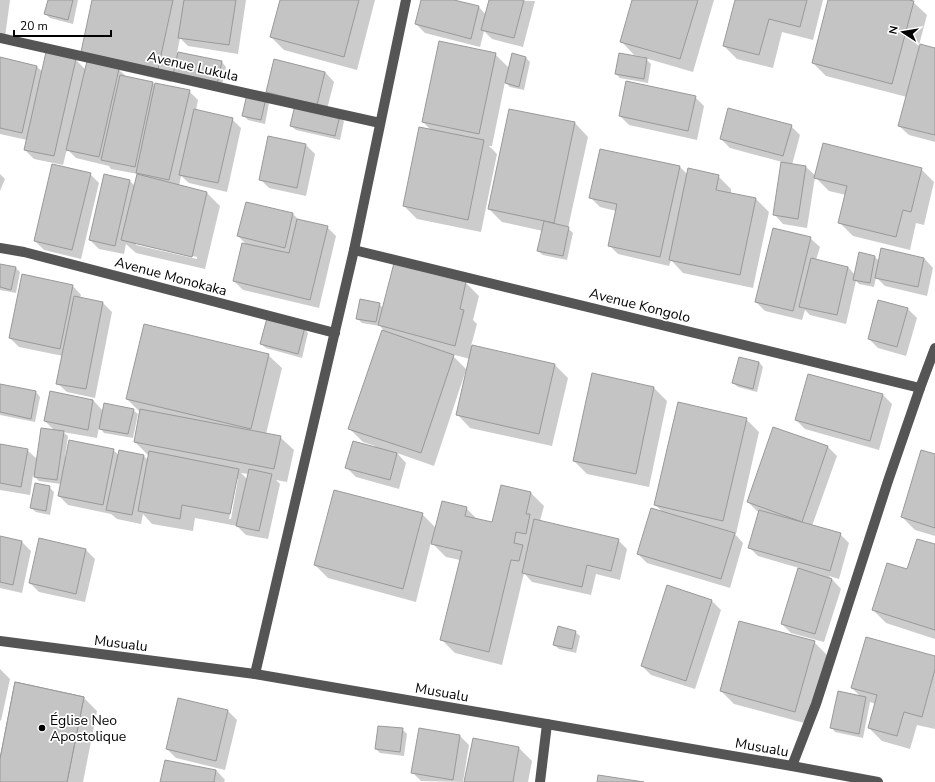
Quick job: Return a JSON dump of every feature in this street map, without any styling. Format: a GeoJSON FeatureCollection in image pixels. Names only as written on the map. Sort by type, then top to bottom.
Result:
{"type":"FeatureCollection","features":[{"type":"Feature","properties":{"kind":"street"},"geometry":{"type":"LineString","coordinates":[[255,674],[354,250],[406,0]]}},
{"type":"Feature","properties":{"kind":"street","name":"Avenue Lukula"},"geometry":{"type":"LineString","coordinates":[[0,38],[380,123]]}},
{"type":"Feature","properties":{"kind":"street","name":"Avenue Monokaka"},"geometry":{"type":"LineString","coordinates":[[0,248],[24,252],[335,333]]}},
{"type":"Feature","properties":{"kind":"street","name":"Avenue Kongolo"},"geometry":{"type":"LineString","coordinates":[[354,250],[920,388]]}},
{"type":"Feature","properties":{"kind":"street"},"geometry":{"type":"LineString","coordinates":[[792,766],[816,704],[888,482],[935,348]]}},
{"type":"Feature","properties":{"kind":"street","name":"Musualu"},"geometry":{"type":"LineString","coordinates":[[0,641],[255,674],[878,782]]}},
{"type":"Feature","properties":{"kind":"street"},"geometry":{"type":"LineString","coordinates":[[540,782],[547,724]]}},
{"type":"Feature","properties":{"kind":"building"},"geometry":{"type":"Polygon","coordinates":[[[48,0],[73,0],[68,20],[44,14],[48,0]]]}},
{"type":"Feature","properties":{"kind":"building"},"geometry":{"type":"Polygon","coordinates":[[[92,0],[173,0],[158,69],[81,52],[92,0]]]}},
{"type":"Feature","properties":{"kind":"building"},"geometry":{"type":"Polygon","coordinates":[[[184,0],[236,0],[229,45],[178,38],[184,0]]]}},
{"type":"Feature","properties":{"kind":"building"},"geometry":{"type":"Polygon","coordinates":[[[280,0],[359,0],[344,57],[270,37],[280,0]]]}},
{"type":"Feature","properties":{"kind":"building"},"geometry":{"type":"Polygon","coordinates":[[[421,0],[454,0],[479,6],[471,39],[415,24],[421,0]]]}},
{"type":"Feature","properties":{"kind":"building"},"geometry":{"type":"Polygon","coordinates":[[[489,0],[524,0],[514,38],[481,30],[489,0]]]}},
{"type":"Feature","properties":{"kind":"building"},"geometry":{"type":"Polygon","coordinates":[[[632,0],[698,0],[680,59],[620,42],[632,0]]]}},
{"type":"Feature","properties":{"kind":"building"},"geometry":{"type":"Polygon","coordinates":[[[735,0],[807,0],[800,27],[769,19],[759,55],[723,46],[735,0]]]}},
{"type":"Feature","properties":{"kind":"building"},"geometry":{"type":"Polygon","coordinates":[[[828,0],[914,1],[892,84],[812,63],[828,0]]]}},
{"type":"Feature","properties":{"kind":"building"},"geometry":{"type":"Polygon","coordinates":[[[439,41],[496,53],[479,134],[422,122],[439,41]]]}},
{"type":"Feature","properties":{"kind":"building"},"geometry":{"type":"Polygon","coordinates":[[[920,44],[935,48],[935,135],[898,126],[920,44]]]}},
{"type":"Feature","properties":{"kind":"building"},"geometry":{"type":"Polygon","coordinates":[[[46,52],[76,59],[54,156],[24,150],[46,52]]]}},
{"type":"Feature","properties":{"kind":"building"},"geometry":{"type":"Polygon","coordinates":[[[178,52],[222,61],[217,85],[173,75],[178,52]]]}},
{"type":"Feature","properties":{"kind":"building"},"geometry":{"type":"Polygon","coordinates":[[[512,53],[526,57],[519,87],[505,83],[512,53]]]}},
{"type":"Feature","properties":{"kind":"building"},"geometry":{"type":"Polygon","coordinates":[[[619,53],[647,58],[644,79],[615,74],[619,53]]]}},
{"type":"Feature","properties":{"kind":"building"},"geometry":{"type":"Polygon","coordinates":[[[0,57],[37,66],[22,133],[0,128],[0,57]]]}},
{"type":"Feature","properties":{"kind":"building"},"geometry":{"type":"Polygon","coordinates":[[[274,59],[325,72],[317,105],[266,92],[274,59]]]}},
{"type":"Feature","properties":{"kind":"building"},"geometry":{"type":"Polygon","coordinates":[[[87,61],[119,69],[99,157],[66,150],[87,61]]]}},
{"type":"Feature","properties":{"kind":"building"},"geometry":{"type":"Polygon","coordinates":[[[120,75],[153,82],[135,167],[101,160],[120,75]]]}},
{"type":"Feature","properties":{"kind":"building"},"geometry":{"type":"Polygon","coordinates":[[[626,81],[696,96],[688,131],[619,116],[626,81]]]}},
{"type":"Feature","properties":{"kind":"building"},"geometry":{"type":"Polygon","coordinates":[[[155,83],[190,90],[169,180],[136,173],[155,83]]]}},
{"type":"Feature","properties":{"kind":"building"},"geometry":{"type":"Polygon","coordinates":[[[247,94],[266,98],[261,120],[242,116],[247,94]]]}},
{"type":"Feature","properties":{"kind":"building"},"geometry":{"type":"Polygon","coordinates":[[[295,105],[340,115],[335,136],[290,126],[295,105]]]}},
{"type":"Feature","properties":{"kind":"building"},"geometry":{"type":"Polygon","coordinates":[[[728,108],[792,125],[783,156],[720,139],[728,108]]]}},
{"type":"Feature","properties":{"kind":"building"},"geometry":{"type":"Polygon","coordinates":[[[194,109],[233,118],[218,183],[179,175],[194,109]]]}},
{"type":"Feature","properties":{"kind":"building"},"geometry":{"type":"Polygon","coordinates":[[[509,109],[575,122],[554,223],[488,209],[509,109]]]}},
{"type":"Feature","properties":{"kind":"building"},"geometry":{"type":"Polygon","coordinates":[[[419,127],[484,140],[468,220],[403,206],[419,127]]]}},
{"type":"Feature","properties":{"kind":"building"},"geometry":{"type":"Polygon","coordinates":[[[268,136],[306,144],[297,188],[259,180],[268,136]]]}},
{"type":"Feature","properties":{"kind":"building"},"geometry":{"type":"Polygon","coordinates":[[[823,143],[922,168],[911,212],[903,210],[896,237],[838,223],[847,186],[814,178],[823,143]]]}},
{"type":"Feature","properties":{"kind":"building"},"geometry":{"type":"Polygon","coordinates":[[[600,149],[680,166],[660,257],[608,246],[617,204],[589,198],[600,149]]]}},
{"type":"Feature","properties":{"kind":"building"},"geometry":{"type":"Polygon","coordinates":[[[781,162],[806,166],[798,219],[773,215],[781,162]]]}},
{"type":"Feature","properties":{"kind":"building"},"geometry":{"type":"Polygon","coordinates":[[[52,164],[91,173],[72,250],[34,241],[52,164]]]}},
{"type":"Feature","properties":{"kind":"building"},"geometry":{"type":"Polygon","coordinates":[[[688,168],[719,175],[716,190],[756,198],[740,275],[669,260],[688,168]]]}},
{"type":"Feature","properties":{"kind":"building"},"geometry":{"type":"Polygon","coordinates":[[[104,174],[130,180],[115,246],[89,240],[104,174]]]}},
{"type":"Feature","properties":{"kind":"building"},"geometry":{"type":"Polygon","coordinates":[[[137,174],[207,192],[192,257],[121,240],[137,174]]]}},
{"type":"Feature","properties":{"kind":"building"},"geometry":{"type":"Polygon","coordinates":[[[246,202],[293,213],[285,248],[237,236],[246,202]]]}},
{"type":"Feature","properties":{"kind":"building"},"geometry":{"type":"Polygon","coordinates":[[[297,219],[328,226],[310,300],[233,281],[242,243],[289,253],[297,219]]]}},
{"type":"Feature","properties":{"kind":"building"},"geometry":{"type":"Polygon","coordinates":[[[544,221],[569,227],[563,256],[537,251],[544,221]]]}},
{"type":"Feature","properties":{"kind":"building"},"geometry":{"type":"Polygon","coordinates":[[[773,228],[811,237],[793,311],[755,302],[773,228]]]}},
{"type":"Feature","properties":{"kind":"building"},"geometry":{"type":"Polygon","coordinates":[[[881,248],[924,258],[918,287],[875,278],[881,248]]]}},
{"type":"Feature","properties":{"kind":"building"},"geometry":{"type":"Polygon","coordinates":[[[859,252],[875,256],[870,283],[853,280],[859,252]]]}},
{"type":"Feature","properties":{"kind":"building"},"geometry":{"type":"Polygon","coordinates":[[[811,258],[848,267],[837,315],[799,307],[811,258]]]}},
{"type":"Feature","properties":{"kind":"building"},"geometry":{"type":"Polygon","coordinates":[[[394,263],[466,282],[460,309],[464,310],[455,346],[378,325],[394,263]]]}},
{"type":"Feature","properties":{"kind":"building"},"geometry":{"type":"Polygon","coordinates":[[[0,264],[16,267],[11,290],[0,287],[0,264]]]}},
{"type":"Feature","properties":{"kind":"building"},"geometry":{"type":"Polygon","coordinates":[[[22,274],[73,285],[60,349],[9,338],[22,274]]]}},
{"type":"Feature","properties":{"kind":"building"},"geometry":{"type":"Polygon","coordinates":[[[74,296],[103,302],[86,389],[56,384],[74,296]]]}},
{"type":"Feature","properties":{"kind":"building"},"geometry":{"type":"Polygon","coordinates":[[[360,299],[380,303],[376,322],[356,319],[360,299]]]}},
{"type":"Feature","properties":{"kind":"building"},"geometry":{"type":"Polygon","coordinates":[[[878,300],[908,308],[897,347],[868,339],[878,300]]]}},
{"type":"Feature","properties":{"kind":"building"},"geometry":{"type":"Polygon","coordinates":[[[267,318],[305,327],[298,354],[260,344],[267,318]]]}},
{"type":"Feature","properties":{"kind":"building"},"geometry":{"type":"Polygon","coordinates":[[[144,324],[269,354],[251,429],[126,399],[144,324]]]}},
{"type":"Feature","properties":{"kind":"building"},"geometry":{"type":"Polygon","coordinates":[[[382,330],[454,355],[421,453],[348,429],[382,330]]]}},
{"type":"Feature","properties":{"kind":"building"},"geometry":{"type":"Polygon","coordinates":[[[472,345],[555,364],[539,434],[456,415],[472,345]]]}},
{"type":"Feature","properties":{"kind":"building"},"geometry":{"type":"Polygon","coordinates":[[[739,357],[759,362],[753,389],[732,383],[739,357]]]}},
{"type":"Feature","properties":{"kind":"building"},"geometry":{"type":"Polygon","coordinates":[[[592,373],[654,387],[636,474],[573,461],[592,373]]]}},
{"type":"Feature","properties":{"kind":"building"},"geometry":{"type":"Polygon","coordinates":[[[808,374],[883,394],[870,441],[795,420],[808,374]]]}},
{"type":"Feature","properties":{"kind":"building"},"geometry":{"type":"Polygon","coordinates":[[[0,384],[36,391],[31,419],[0,412],[0,384]]]}},
{"type":"Feature","properties":{"kind":"building"},"geometry":{"type":"Polygon","coordinates":[[[50,391],[93,400],[88,430],[44,421],[50,391]]]}},
{"type":"Feature","properties":{"kind":"building"},"geometry":{"type":"Polygon","coordinates":[[[678,402],[747,418],[723,521],[654,505],[678,402]]]}},
{"type":"Feature","properties":{"kind":"building"},"geometry":{"type":"Polygon","coordinates":[[[104,403],[134,409],[128,434],[99,429],[104,403]]]}},
{"type":"Feature","properties":{"kind":"building"},"geometry":{"type":"Polygon","coordinates":[[[140,409],[281,436],[274,469],[134,442],[140,409]]]}},
{"type":"Feature","properties":{"kind":"building"},"geometry":{"type":"Polygon","coordinates":[[[773,427],[828,446],[802,522],[747,502],[773,427]]]}},
{"type":"Feature","properties":{"kind":"building"},"geometry":{"type":"Polygon","coordinates":[[[41,428],[64,431],[57,480],[34,477],[41,428]]]}},
{"type":"Feature","properties":{"kind":"building"},"geometry":{"type":"Polygon","coordinates":[[[69,440],[114,449],[103,505],[58,496],[69,440]]]}},
{"type":"Feature","properties":{"kind":"building"},"geometry":{"type":"Polygon","coordinates":[[[353,441],[397,453],[390,480],[345,468],[353,441]]]}},
{"type":"Feature","properties":{"kind":"building"},"geometry":{"type":"Polygon","coordinates":[[[0,444],[28,449],[21,487],[0,483],[0,444]]]}},
{"type":"Feature","properties":{"kind":"building"},"geometry":{"type":"Polygon","coordinates":[[[119,450],[144,455],[132,515],[106,510],[119,450]]]}},
{"type":"Feature","properties":{"kind":"building"},"geometry":{"type":"Polygon","coordinates":[[[921,450],[935,454],[935,528],[901,517],[921,450]]]}},
{"type":"Feature","properties":{"kind":"building"},"geometry":{"type":"Polygon","coordinates":[[[149,451],[239,469],[230,514],[182,505],[180,519],[138,511],[149,451]]]}},
{"type":"Feature","properties":{"kind":"building"},"geometry":{"type":"Polygon","coordinates":[[[249,469],[272,474],[259,531],[236,526],[249,469]]]}},
{"type":"Feature","properties":{"kind":"building"},"geometry":{"type":"Polygon","coordinates":[[[35,483],[50,486],[46,511],[30,508],[35,483]]]}},
{"type":"Feature","properties":{"kind":"building"},"geometry":{"type":"Polygon","coordinates":[[[501,485],[531,492],[526,514],[530,514],[526,534],[516,532],[514,543],[523,545],[519,561],[511,560],[489,652],[440,640],[462,551],[431,544],[442,501],[467,507],[465,516],[492,522],[501,485]]]}},
{"type":"Feature","properties":{"kind":"building"},"geometry":{"type":"Polygon","coordinates":[[[334,490],[423,513],[403,589],[314,565],[334,490]]]}},
{"type":"Feature","properties":{"kind":"building"},"geometry":{"type":"Polygon","coordinates":[[[651,508],[735,533],[721,579],[637,554],[651,508]]]}},
{"type":"Feature","properties":{"kind":"building"},"geometry":{"type":"Polygon","coordinates":[[[759,510],[841,533],[830,571],[748,548],[759,510]]]}},
{"type":"Feature","properties":{"kind":"building"},"geometry":{"type":"Polygon","coordinates":[[[534,519],[619,539],[611,571],[587,565],[582,587],[522,573],[534,519]]]}},
{"type":"Feature","properties":{"kind":"building"},"geometry":{"type":"Polygon","coordinates":[[[0,536],[22,541],[13,585],[0,582],[0,536]]]}},
{"type":"Feature","properties":{"kind":"building"},"geometry":{"type":"Polygon","coordinates":[[[39,538],[86,549],[76,594],[29,583],[39,538]]]}},
{"type":"Feature","properties":{"kind":"building"},"geometry":{"type":"Polygon","coordinates":[[[917,539],[935,544],[935,630],[872,610],[887,563],[907,569],[917,539]]]}},
{"type":"Feature","properties":{"kind":"building"},"geometry":{"type":"Polygon","coordinates":[[[798,568],[832,579],[815,634],[781,624],[798,568]]]}},
{"type":"Feature","properties":{"kind":"building"},"geometry":{"type":"Polygon","coordinates":[[[667,585],[712,600],[686,681],[641,666],[667,585]]]}},
{"type":"Feature","properties":{"kind":"building"},"geometry":{"type":"Polygon","coordinates":[[[739,621],[815,641],[795,712],[720,691],[739,621]]]}},
{"type":"Feature","properties":{"kind":"building"},"geometry":{"type":"Polygon","coordinates":[[[558,626],[576,631],[572,649],[553,645],[558,626]]]}},
{"type":"Feature","properties":{"kind":"building"},"geometry":{"type":"Polygon","coordinates":[[[866,637],[935,656],[935,669],[922,717],[904,712],[897,736],[868,728],[877,695],[851,688],[866,637]]]}},
{"type":"Feature","properties":{"kind":"building","name":"Église Neo Apostolique"},"geometry":{"type":"Polygon","coordinates":[[[15,682],[84,697],[67,782],[0,782],[0,759],[15,682]]]}},
{"type":"Feature","properties":{"kind":"building","name":"Église Neo Apostolique"},"geometry":{"type":"Polygon","coordinates":[[[15,682],[84,697],[67,782],[0,782],[0,759],[15,682]]]}},
{"type":"Feature","properties":{"kind":"building"},"geometry":{"type":"Polygon","coordinates":[[[838,691],[866,697],[859,734],[830,728],[838,691]]]}},
{"type":"Feature","properties":{"kind":"building"},"geometry":{"type":"Polygon","coordinates":[[[178,698],[228,710],[216,761],[166,749],[178,698]]]}},
{"type":"Feature","properties":{"kind":"building"},"geometry":{"type":"Polygon","coordinates":[[[378,726],[403,728],[400,752],[375,749],[378,726]]]}},
{"type":"Feature","properties":{"kind":"building"},"geometry":{"type":"Polygon","coordinates":[[[419,728],[460,735],[453,780],[411,773],[419,728]]]}},
{"type":"Feature","properties":{"kind":"building"},"geometry":{"type":"Polygon","coordinates":[[[473,738],[519,747],[513,782],[464,782],[473,738]]]}},
{"type":"Feature","properties":{"kind":"building"},"geometry":{"type":"Polygon","coordinates":[[[165,760],[216,770],[214,782],[160,782],[165,760]]]}},
{"type":"Feature","properties":{"kind":"building"},"geometry":{"type":"Polygon","coordinates":[[[598,775],[644,782],[597,782],[598,775]]]}},
{"type":"Feature","properties":{"kind":"place","name":"Église Neo Apostolique"},"geometry":{"type":"Point","coordinates":[42,728]}}]}
